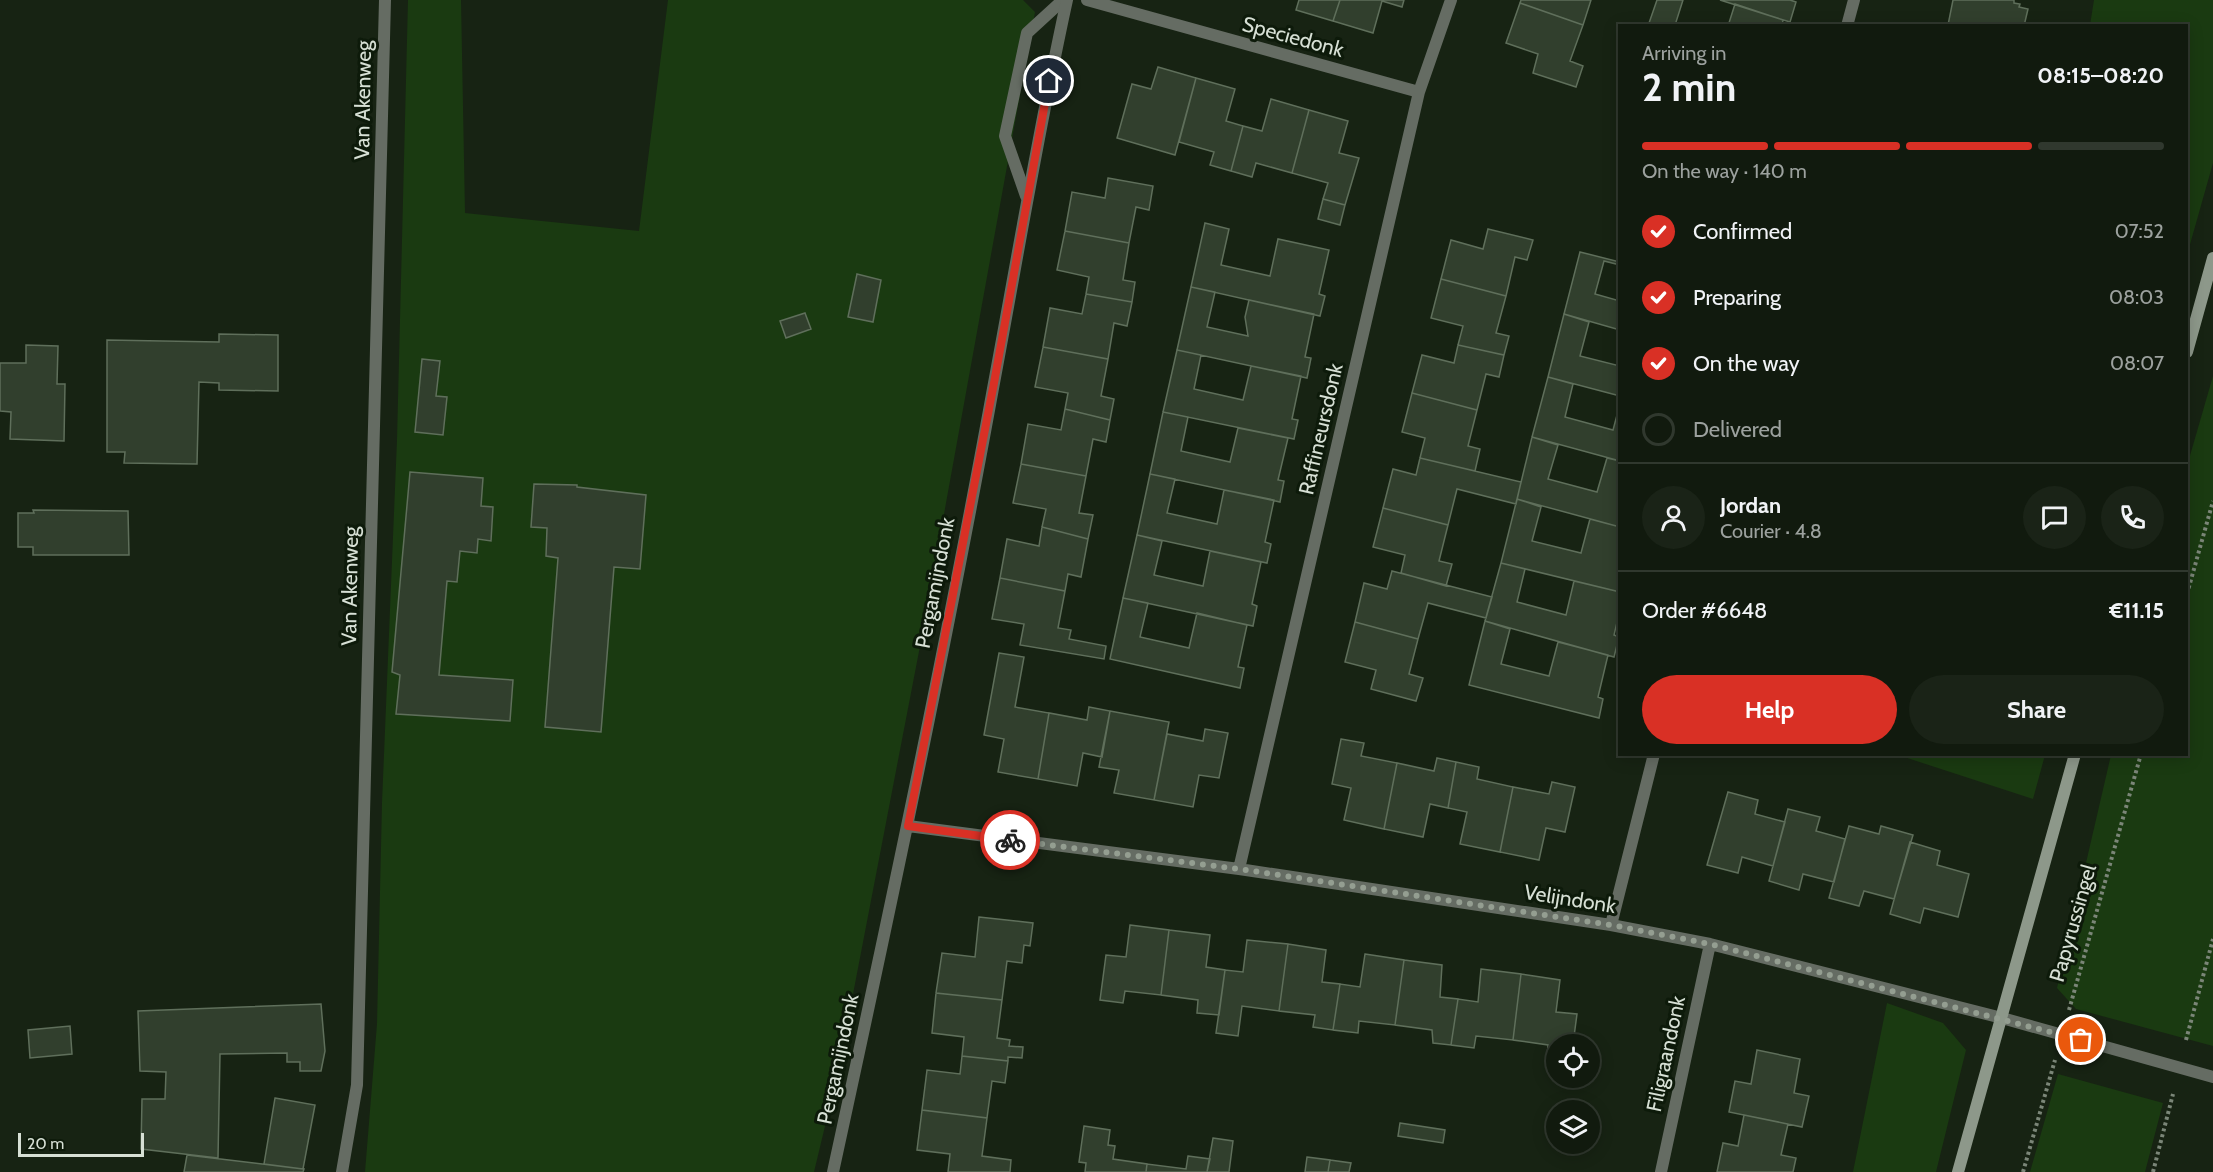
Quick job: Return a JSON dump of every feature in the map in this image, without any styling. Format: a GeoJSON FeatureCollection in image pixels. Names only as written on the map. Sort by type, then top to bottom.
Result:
{"type":"FeatureCollection","features":[{"type":"Feature","properties":{"kind":"street","name":"Van Akenweg"},"geometry":{"type":"LineString","coordinates":[[342,1172],[357,1085],[385,0]]}},
{"type":"Feature","properties":{"kind":"street","name":"Pergamijndonk"},"geometry":{"type":"LineString","coordinates":[[833,1172],[908,826],[1065,0]]}},
{"type":"Feature","properties":{"kind":"street"},"geometry":{"type":"LineString","coordinates":[[1026,196],[1005,136],[1027,33],[1065,0]]}},
{"type":"Feature","properties":{"kind":"street","name":"Speciedonk"},"geometry":{"type":"LineString","coordinates":[[1087,0],[1419,92]]}},
{"type":"Feature","properties":{"kind":"street","name":"Raffineursdonk"},"geometry":{"type":"LineString","coordinates":[[1239,869],[1419,92],[1451,0]]}},
{"type":"Feature","properties":{"kind":"street"},"geometry":{"type":"LineString","coordinates":[[1848,24],[1854,0]]}},
{"type":"Feature","properties":{"kind":"street"},"geometry":{"type":"LineString","coordinates":[[2188,348],[2213,258]]}},
{"type":"Feature","properties":{"kind":"street"},"geometry":{"type":"LineString","coordinates":[[1611,925],[1653,756]]}},
{"type":"Feature","properties":{"kind":"street","name":"Papyrussingel"},"geometry":{"type":"LineString","coordinates":[[1958,1172],[2074,756]]}},
{"type":"Feature","properties":{"kind":"street","name":"Velijndonk"},"geometry":{"type":"LineString","coordinates":[[908,826],[1239,869],[1611,925],[1710,944],[2002,1018],[2213,1077]]}},
{"type":"Feature","properties":{"kind":"street","name":"Filigraandonk"},"geometry":{"type":"LineString","coordinates":[[1661,1172],[1710,944]]}},
{"type":"Feature","properties":{"kind":"path"},"geometry":{"type":"LineString","coordinates":[[2188,590],[2213,501]]}},
{"type":"Feature","properties":{"kind":"path","name":"Papyrussingel"},"geometry":{"type":"LineString","coordinates":[[2023,1172],[2139,756]]}},
{"type":"Feature","properties":{"kind":"green space"},"geometry":{"type":"Polygon","coordinates":[[[408,0],[461,0],[465,213],[639,231],[668,0],[1023,0],[1035,12],[921,641],[838,1072],[814,1172],[365,1172],[377,1024],[382,803],[397,440],[408,0]]]}},
{"type":"Feature","properties":{"kind":"green space"},"geometry":{"type":"Polygon","coordinates":[[[2094,0],[2213,0],[2213,163],[2188,251],[2188,24],[2090,24],[2094,0]]]}},
{"type":"Feature","properties":{"kind":"green space"},"geometry":{"type":"Polygon","coordinates":[[[2213,376],[2213,1046],[2076,1009],[2057,988],[2111,756],[2188,756],[2188,463],[2213,376]]]}},
{"type":"Feature","properties":{"kind":"green space"},"geometry":{"type":"Polygon","coordinates":[[[1901,756],[2045,756],[2033,799],[1901,756]]]}},
{"type":"Feature","properties":{"kind":"green space"},"geometry":{"type":"Polygon","coordinates":[[[1887,1003],[1943,1023],[1966,1050],[1936,1172],[1853,1172],[1887,1003]]]}},
{"type":"Feature","properties":{"kind":"green space"},"geometry":{"type":"Polygon","coordinates":[[[2058,1074],[2163,1103],[2145,1172],[2030,1172],[2058,1074]]]}},
{"type":"Feature","properties":{"kind":"building"},"geometry":{"type":"Polygon","coordinates":[[[1299,0],[1340,0],[1333,21],[1296,10],[1299,0]]]}},
{"type":"Feature","properties":{"kind":"building"},"geometry":{"type":"Polygon","coordinates":[[[1340,0],[1404,0],[1402,7],[1382,1],[1373,33],[1333,21],[1340,0]]]}},
{"type":"Feature","properties":{"kind":"building"},"geometry":{"type":"Polygon","coordinates":[[[1521,0],[1591,0],[1583,25],[1520,3],[1521,0]]]}},
{"type":"Feature","properties":{"kind":"building"},"geometry":{"type":"Polygon","coordinates":[[[1657,0],[1683,0],[1676,22],[1681,24],[1649,24],[1657,0]]]}},
{"type":"Feature","properties":{"kind":"building"},"geometry":{"type":"Polygon","coordinates":[[[1720,0],[1790,0],[1796,2],[1790,22],[1720,0]]]}},
{"type":"Feature","properties":{"kind":"building"},"geometry":{"type":"Polygon","coordinates":[[[1953,0],[2014,0],[2014,3],[2020,4],[2019,7],[2028,9],[2024,24],[1948,24],[1953,0]]]}},
{"type":"Feature","properties":{"kind":"building"},"geometry":{"type":"Polygon","coordinates":[[[1520,3],[1583,25],[1570,61],[1583,66],[1576,87],[1533,73],[1538,54],[1506,43],[1520,3]]]}},
{"type":"Feature","properties":{"kind":"building"},"geometry":{"type":"Polygon","coordinates":[[[1735,4],[1783,20],[1782,24],[1729,24],[1735,4]]]}},
{"type":"Feature","properties":{"kind":"building"},"geometry":{"type":"Polygon","coordinates":[[[1158,67],[1196,78],[1175,155],[1117,138],[1132,84],[1151,89],[1158,67]]]}},
{"type":"Feature","properties":{"kind":"building"},"geometry":{"type":"Polygon","coordinates":[[[1196,78],[1235,89],[1226,121],[1243,126],[1231,171],[1210,165],[1214,152],[1179,142],[1196,78]]]}},
{"type":"Feature","properties":{"kind":"building"},"geometry":{"type":"Polygon","coordinates":[[[1271,99],[1309,110],[1292,173],[1256,163],[1252,177],[1231,171],[1243,126],[1262,131],[1271,99]]]}},
{"type":"Feature","properties":{"kind":"building"},"geometry":{"type":"Polygon","coordinates":[[[1309,110],[1348,121],[1339,153],[1359,158],[1345,205],[1323,199],[1328,183],[1292,173],[1309,110]]]}},
{"type":"Feature","properties":{"kind":"building"},"geometry":{"type":"Polygon","coordinates":[[[1108,178],[1153,186],[1149,210],[1136,207],[1129,243],[1065,231],[1072,192],[1105,198],[1108,178]]]}},
{"type":"Feature","properties":{"kind":"building"},"geometry":{"type":"Polygon","coordinates":[[[1323,199],[1345,205],[1340,225],[1318,219],[1323,199]]]}},
{"type":"Feature","properties":{"kind":"building"},"geometry":{"type":"Polygon","coordinates":[[[1205,223],[1229,229],[1221,265],[1270,276],[1278,239],[1329,250],[1319,294],[1325,296],[1320,316],[1191,287],[1205,223]]]}},
{"type":"Feature","properties":{"kind":"building"},"geometry":{"type":"Polygon","coordinates":[[[1488,229],[1533,240],[1527,260],[1515,257],[1506,296],[1441,279],[1451,240],[1483,249],[1488,229]]]}},
{"type":"Feature","properties":{"kind":"building"},"geometry":{"type":"Polygon","coordinates":[[[1065,231],[1129,243],[1123,280],[1135,282],[1132,302],[1086,294],[1089,277],[1057,270],[1065,231]]]}},
{"type":"Feature","properties":{"kind":"building"},"geometry":{"type":"Polygon","coordinates":[[[1580,252],[1618,262],[1618,264],[1604,261],[1595,294],[1618,300],[1618,329],[1564,314],[1580,252]]]}},
{"type":"Feature","properties":{"kind":"building"},"geometry":{"type":"Polygon","coordinates":[[[857,274],[881,280],[873,322],[848,317],[857,274]]]}},
{"type":"Feature","properties":{"kind":"building"},"geometry":{"type":"Polygon","coordinates":[[[1441,279],[1506,296],[1496,333],[1509,336],[1504,355],[1458,345],[1463,326],[1431,318],[1441,279]]]}},
{"type":"Feature","properties":{"kind":"building"},"geometry":{"type":"Polygon","coordinates":[[[1191,287],[1215,292],[1207,327],[1248,336],[1245,317],[1249,300],[1314,314],[1305,357],[1311,358],[1307,378],[1177,350],[1191,287]]]}},
{"type":"Feature","properties":{"kind":"building"},"geometry":{"type":"Polygon","coordinates":[[[1086,294],[1132,302],[1127,326],[1114,323],[1108,359],[1043,347],[1050,308],[1082,314],[1086,294]]]}},
{"type":"Feature","properties":{"kind":"building"},"geometry":{"type":"Polygon","coordinates":[[[805,313],[811,329],[786,338],[780,321],[805,313]]]}},
{"type":"Feature","properties":{"kind":"building"},"geometry":{"type":"Polygon","coordinates":[[[1564,314],[1589,322],[1580,356],[1618,366],[1618,395],[1548,377],[1564,314]]]}},
{"type":"Feature","properties":{"kind":"building"},"geometry":{"type":"Polygon","coordinates":[[[219,334],[278,335],[278,391],[219,390],[219,383],[199,382],[197,464],[124,463],[125,452],[107,452],[107,340],[219,342],[219,334]]]}},
{"type":"Feature","properties":{"kind":"building"},"geometry":{"type":"Polygon","coordinates":[[[26,345],[58,346],[57,384],[65,384],[64,441],[10,439],[11,412],[0,411],[0,363],[26,363],[26,345]]]}},
{"type":"Feature","properties":{"kind":"building"},"geometry":{"type":"Polygon","coordinates":[[[1458,345],[1504,355],[1499,377],[1486,374],[1477,410],[1412,393],[1422,355],[1454,363],[1458,345]]]}},
{"type":"Feature","properties":{"kind":"building"},"geometry":{"type":"Polygon","coordinates":[[[1043,347],[1108,359],[1101,396],[1114,399],[1110,420],[1065,409],[1068,393],[1035,387],[1043,347]]]}},
{"type":"Feature","properties":{"kind":"building"},"geometry":{"type":"Polygon","coordinates":[[[1177,350],[1201,355],[1194,389],[1243,400],[1251,366],[1301,376],[1292,419],[1298,420],[1294,439],[1163,412],[1177,350]]]}},
{"type":"Feature","properties":{"kind":"building"},"geometry":{"type":"Polygon","coordinates":[[[422,359],[440,361],[436,396],[447,397],[443,435],[415,432],[422,359]]]}},
{"type":"Feature","properties":{"kind":"building"},"geometry":{"type":"Polygon","coordinates":[[[1548,377],[1573,384],[1565,417],[1613,430],[1618,411],[1618,460],[1532,437],[1548,377]]]}},
{"type":"Feature","properties":{"kind":"building"},"geometry":{"type":"Polygon","coordinates":[[[1412,393],[1477,410],[1468,446],[1480,449],[1475,471],[1420,458],[1425,438],[1402,432],[1412,393]]]}},
{"type":"Feature","properties":{"kind":"building"},"geometry":{"type":"Polygon","coordinates":[[[1065,409],[1110,420],[1106,442],[1093,439],[1086,476],[1021,464],[1028,424],[1061,430],[1065,409]]]}},
{"type":"Feature","properties":{"kind":"building"},"geometry":{"type":"Polygon","coordinates":[[[1163,412],[1188,417],[1181,451],[1230,462],[1238,428],[1288,438],[1278,480],[1284,481],[1280,502],[1150,474],[1163,412]]]}},
{"type":"Feature","properties":{"kind":"building"},"geometry":{"type":"Polygon","coordinates":[[[1532,437],[1558,445],[1548,479],[1597,492],[1607,458],[1618,461],[1618,526],[1517,499],[1532,437]]]}},
{"type":"Feature","properties":{"kind":"building"},"geometry":{"type":"Polygon","coordinates":[[[1420,458],[1521,482],[1516,504],[1457,489],[1448,525],[1383,508],[1393,469],[1416,475],[1420,458]]]}},
{"type":"Feature","properties":{"kind":"building"},"geometry":{"type":"Polygon","coordinates":[[[1021,464],[1086,476],[1079,513],[1093,515],[1088,539],[1042,527],[1046,509],[1013,503],[1021,464]]]}},
{"type":"Feature","properties":{"kind":"building"},"geometry":{"type":"Polygon","coordinates":[[[410,472],[483,478],[481,506],[493,507],[491,541],[478,539],[477,553],[460,551],[457,582],[447,581],[439,675],[513,680],[510,721],[396,714],[400,675],[392,672],[410,472]]]}},
{"type":"Feature","properties":{"kind":"building"},"geometry":{"type":"Polygon","coordinates":[[[1150,474],[1175,479],[1167,513],[1217,524],[1224,490],[1274,500],[1265,542],[1271,544],[1267,563],[1137,535],[1150,474]]]}},
{"type":"Feature","properties":{"kind":"building"},"geometry":{"type":"Polygon","coordinates":[[[534,484],[577,485],[577,487],[646,495],[640,569],[614,567],[601,732],[545,727],[558,558],[546,556],[547,528],[531,527],[534,484]]]}},
{"type":"Feature","properties":{"kind":"building"},"geometry":{"type":"Polygon","coordinates":[[[1517,499],[1541,507],[1532,541],[1581,553],[1590,519],[1618,526],[1618,592],[1501,563],[1517,499]]]}},
{"type":"Feature","properties":{"kind":"building"},"geometry":{"type":"Polygon","coordinates":[[[1383,508],[1448,525],[1439,561],[1452,564],[1446,586],[1401,573],[1405,555],[1373,547],[1383,508]]]}},
{"type":"Feature","properties":{"kind":"building"},"geometry":{"type":"Polygon","coordinates":[[[33,510],[128,511],[129,555],[33,555],[33,547],[18,547],[18,513],[34,513],[33,510]]]}},
{"type":"Feature","properties":{"kind":"building"},"geometry":{"type":"Polygon","coordinates":[[[1042,527],[1088,539],[1081,577],[1068,574],[1065,591],[1000,578],[1007,539],[1039,546],[1042,527]]]}},
{"type":"Feature","properties":{"kind":"building"},"geometry":{"type":"Polygon","coordinates":[[[1137,535],[1162,541],[1154,575],[1203,586],[1210,551],[1261,562],[1252,604],[1257,606],[1253,626],[1123,598],[1137,535]]]}},
{"type":"Feature","properties":{"kind":"building"},"geometry":{"type":"Polygon","coordinates":[[[1501,563],[1525,569],[1517,602],[1566,615],[1574,581],[1618,592],[1618,618],[1614,635],[1618,637],[1618,641],[1614,657],[1485,621],[1501,563]]]}},
{"type":"Feature","properties":{"kind":"building"},"geometry":{"type":"Polygon","coordinates":[[[1392,571],[1492,597],[1486,618],[1428,603],[1418,639],[1355,622],[1364,583],[1387,589],[1392,571]]]}},
{"type":"Feature","properties":{"kind":"building"},"geometry":{"type":"Polygon","coordinates":[[[1000,578],[1065,591],[1058,628],[1071,630],[1069,639],[1106,646],[1104,659],[1020,645],[1024,624],[992,619],[1000,578]]]}},
{"type":"Feature","properties":{"kind":"building"},"geometry":{"type":"Polygon","coordinates":[[[1123,598],[1148,603],[1140,637],[1189,648],[1197,613],[1247,625],[1238,667],[1244,668],[1240,688],[1110,659],[1123,598]]]}},
{"type":"Feature","properties":{"kind":"building"},"geometry":{"type":"Polygon","coordinates":[[[1485,621],[1510,629],[1501,664],[1549,676],[1558,642],[1608,655],[1598,697],[1603,699],[1599,718],[1469,685],[1485,621]]]}},
{"type":"Feature","properties":{"kind":"building"},"geometry":{"type":"Polygon","coordinates":[[[1355,622],[1418,639],[1409,674],[1423,678],[1416,701],[1371,689],[1376,670],[1345,662],[1355,622]]]}},
{"type":"Feature","properties":{"kind":"building"},"geometry":{"type":"Polygon","coordinates":[[[999,653],[1024,657],[1015,707],[1049,713],[1038,779],[998,772],[1004,739],[984,735],[999,653]]]}},
{"type":"Feature","properties":{"kind":"building"},"geometry":{"type":"Polygon","coordinates":[[[1089,707],[1110,711],[1102,757],[1083,753],[1077,786],[1038,779],[1049,713],[1087,720],[1089,707]]]}},
{"type":"Feature","properties":{"kind":"building"},"geometry":{"type":"Polygon","coordinates":[[[1110,711],[1169,722],[1154,800],[1114,793],[1119,770],[1099,767],[1110,711]]]}},
{"type":"Feature","properties":{"kind":"building"},"geometry":{"type":"Polygon","coordinates":[[[1205,729],[1228,733],[1219,778],[1199,775],[1193,807],[1154,800],[1167,734],[1203,741],[1205,729]]]}},
{"type":"Feature","properties":{"kind":"building"},"geometry":{"type":"Polygon","coordinates":[[[1341,739],[1364,743],[1361,756],[1397,763],[1384,829],[1344,820],[1351,788],[1332,784],[1341,739]]]}},
{"type":"Feature","properties":{"kind":"building"},"geometry":{"type":"Polygon","coordinates":[[[1437,758],[1456,762],[1448,808],[1430,804],[1423,837],[1384,829],[1397,763],[1434,771],[1437,758]]]}},
{"type":"Feature","properties":{"kind":"building"},"geometry":{"type":"Polygon","coordinates":[[[1456,762],[1479,767],[1477,779],[1513,787],[1500,852],[1460,844],[1467,812],[1448,808],[1456,762]]]}},
{"type":"Feature","properties":{"kind":"building"},"geometry":{"type":"Polygon","coordinates":[[[1552,782],[1575,787],[1565,832],[1546,828],[1539,860],[1500,852],[1513,787],[1549,794],[1552,782]]]}},
{"type":"Feature","properties":{"kind":"building"},"geometry":{"type":"Polygon","coordinates":[[[1728,792],[1758,800],[1755,814],[1785,822],[1773,866],[1742,857],[1738,873],[1707,865],[1728,792]]]}},
{"type":"Feature","properties":{"kind":"building"},"geometry":{"type":"Polygon","coordinates":[[[1788,809],[1820,817],[1816,831],[1845,839],[1834,882],[1803,874],[1799,890],[1769,881],[1788,809]]]}},
{"type":"Feature","properties":{"kind":"building"},"geometry":{"type":"Polygon","coordinates":[[[1849,826],[1879,834],[1881,826],[1913,835],[1894,899],[1864,891],[1859,906],[1829,898],[1849,826]]]}},
{"type":"Feature","properties":{"kind":"building"},"geometry":{"type":"Polygon","coordinates":[[[1910,842],[1940,851],[1937,865],[1969,874],[1958,917],[1924,908],[1920,923],[1890,914],[1910,842]]]}},
{"type":"Feature","properties":{"kind":"building"},"geometry":{"type":"Polygon","coordinates":[[[979,917],[1033,923],[1030,946],[1024,945],[1022,963],[1007,961],[1002,1000],[936,993],[942,953],[975,957],[979,917]]]}},
{"type":"Feature","properties":{"kind":"building"},"geometry":{"type":"Polygon","coordinates":[[[1130,925],[1169,930],[1161,995],[1125,991],[1123,1003],[1100,1000],[1106,955],[1126,957],[1130,925]]]}},
{"type":"Feature","properties":{"kind":"building"},"geometry":{"type":"Polygon","coordinates":[[[1169,930],[1210,935],[1206,967],[1225,970],[1219,1015],[1197,1013],[1198,1000],[1161,995],[1169,930]]]}},
{"type":"Feature","properties":{"kind":"building"},"geometry":{"type":"Polygon","coordinates":[[[1247,940],[1288,944],[1279,1011],[1242,1006],[1238,1036],[1216,1033],[1225,970],[1243,972],[1247,940]]]}},
{"type":"Feature","properties":{"kind":"building"},"geometry":{"type":"Polygon","coordinates":[[[1288,944],[1326,950],[1322,982],[1340,984],[1333,1030],[1313,1027],[1315,1015],[1279,1011],[1288,944]]]}},
{"type":"Feature","properties":{"kind":"building"},"geometry":{"type":"Polygon","coordinates":[[[1365,954],[1404,960],[1395,1025],[1359,1021],[1358,1033],[1333,1030],[1340,984],[1360,987],[1365,954]]]}},
{"type":"Feature","properties":{"kind":"building"},"geometry":{"type":"Polygon","coordinates":[[[1404,960],[1442,965],[1440,997],[1458,999],[1451,1045],[1433,1043],[1432,1030],[1395,1025],[1404,960]]]}},
{"type":"Feature","properties":{"kind":"building"},"geometry":{"type":"Polygon","coordinates":[[[1481,969],[1521,974],[1513,1040],[1476,1036],[1474,1048],[1451,1045],[1458,999],[1478,1002],[1481,969]]]}},
{"type":"Feature","properties":{"kind":"building"},"geometry":{"type":"Polygon","coordinates":[[[1521,974],[1560,980],[1556,1012],[1577,1014],[1574,1034],[1546,1034],[1546,1045],[1513,1040],[1521,974]]]}},
{"type":"Feature","properties":{"kind":"building"},"geometry":{"type":"Polygon","coordinates":[[[936,993],[1002,1000],[997,1038],[1010,1040],[1009,1046],[1023,1047],[1022,1058],[1008,1057],[1008,1061],[962,1056],[964,1037],[932,1033],[936,993]]]}},
{"type":"Feature","properties":{"kind":"building"},"geometry":{"type":"Polygon","coordinates":[[[321,1004],[325,1051],[321,1071],[300,1071],[300,1062],[287,1062],[287,1053],[220,1054],[218,1158],[141,1149],[142,1099],[165,1099],[166,1072],[140,1071],[138,1011],[321,1004]]]}},
{"type":"Feature","properties":{"kind":"building"},"geometry":{"type":"Polygon","coordinates":[[[70,1026],[72,1054],[30,1058],[28,1030],[70,1026]]]}},
{"type":"Feature","properties":{"kind":"building"},"geometry":{"type":"Polygon","coordinates":[[[1757,1050],[1800,1059],[1794,1093],[1809,1096],[1802,1127],[1729,1112],[1735,1081],[1751,1084],[1757,1050]]]}},
{"type":"Feature","properties":{"kind":"building"},"geometry":{"type":"Polygon","coordinates":[[[962,1056],[1008,1061],[1005,1083],[992,1081],[987,1118],[922,1110],[927,1070],[960,1074],[962,1056]]]}},
{"type":"Feature","properties":{"kind":"building"},"geometry":{"type":"Polygon","coordinates":[[[275,1098],[315,1105],[303,1169],[264,1164],[275,1098]]]}},
{"type":"Feature","properties":{"kind":"building"},"geometry":{"type":"Polygon","coordinates":[[[922,1110],[987,1118],[982,1156],[1011,1160],[1010,1172],[948,1172],[950,1154],[917,1150],[922,1110]]]}},
{"type":"Feature","properties":{"kind":"building"},"geometry":{"type":"Polygon","coordinates":[[[1744,1115],[1788,1124],[1781,1155],[1796,1158],[1793,1172],[1717,1172],[1723,1143],[1738,1146],[1744,1115]]]}},
{"type":"Feature","properties":{"kind":"building"},"geometry":{"type":"Polygon","coordinates":[[[1400,1123],[1445,1130],[1443,1143],[1398,1136],[1400,1123]]]}},
{"type":"Feature","properties":{"kind":"building"},"geometry":{"type":"Polygon","coordinates":[[[1084,1126],[1110,1130],[1108,1145],[1115,1146],[1113,1159],[1147,1164],[1146,1172],[1085,1172],[1086,1163],[1079,1162],[1084,1126]]]}},
{"type":"Feature","properties":{"kind":"building"},"geometry":{"type":"Polygon","coordinates":[[[1213,1138],[1233,1141],[1229,1172],[1207,1172],[1213,1138]]]}},
{"type":"Feature","properties":{"kind":"building"},"geometry":{"type":"Polygon","coordinates":[[[187,1155],[304,1169],[303,1172],[184,1172],[187,1155]]]}},
{"type":"Feature","properties":{"kind":"building"},"geometry":{"type":"Polygon","coordinates":[[[1188,1156],[1210,1159],[1207,1172],[1146,1172],[1147,1164],[1186,1169],[1188,1156]]]}},
{"type":"Feature","properties":{"kind":"building"},"geometry":{"type":"Polygon","coordinates":[[[1307,1157],[1330,1160],[1328,1172],[1305,1172],[1307,1157]]]}},
{"type":"Feature","properties":{"kind":"building"},"geometry":{"type":"Polygon","coordinates":[[[1330,1160],[1351,1163],[1349,1172],[1328,1172],[1330,1160]]]}},
{"type":"Feature","properties":{"kind":"way so far"},"geometry":{"type":"LineString","coordinates":[[1010,840],[1239,869],[1611,925],[1710,944],[1946,1003],[2081,1040]]}},
{"type":"Feature","properties":{"kind":"route"},"geometry":{"type":"LineString","coordinates":[[1010,840],[908,826],[994,383],[1026,196],[1049,81]]}}]}
